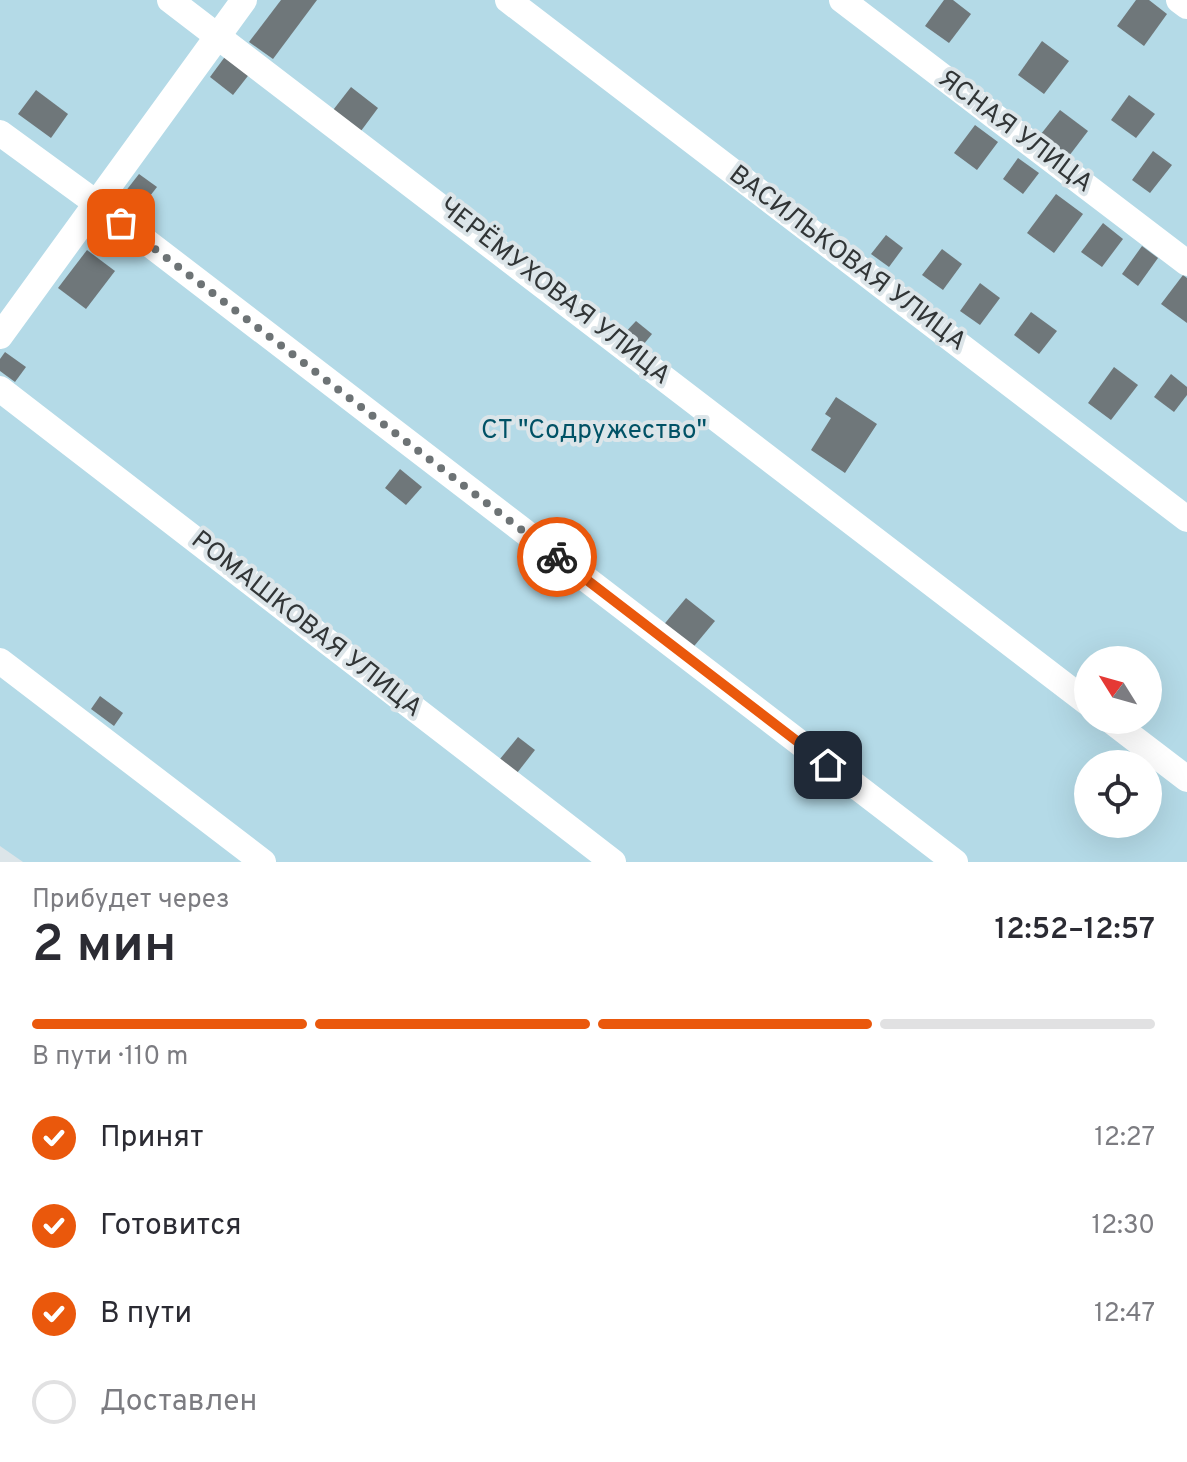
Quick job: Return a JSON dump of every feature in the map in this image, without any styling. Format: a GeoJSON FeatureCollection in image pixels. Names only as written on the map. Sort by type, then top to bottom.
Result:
{"type":"FeatureCollection","features":[{"type":"Feature","properties":{"kind":"street","name":"ЧЕРЁМУХОВАЯ УЛИЦА"},"geometry":{"type":"LineString","coordinates":[[170,0],[1074,692]]}},
{"type":"Feature","properties":{"kind":"street"},"geometry":{"type":"LineString","coordinates":[[0,336],[244,0]]}},
{"type":"Feature","properties":{"kind":"street","name":"ВАСИЛЬКОВАЯ УЛИЦА"},"geometry":{"type":"LineString","coordinates":[[508,0],[1187,519]]}},
{"type":"Feature","properties":{"kind":"street","name":"ЯСНАЯ УЛИЦА"},"geometry":{"type":"LineString","coordinates":[[842,0],[1187,263]]}},
{"type":"Feature","properties":{"kind":"street"},"geometry":{"type":"LineString","coordinates":[[1179,0],[1187,6]]}},
{"type":"Feature","properties":{"kind":"street"},"geometry":{"type":"LineString","coordinates":[[0,133],[96,203],[955,862]]}},
{"type":"Feature","properties":{"kind":"street","name":"РОМАШКОВАЯ УЛИЦА"},"geometry":{"type":"LineString","coordinates":[[0,389],[613,862]]}},
{"type":"Feature","properties":{"kind":"street"},"geometry":{"type":"LineString","coordinates":[[0,661],[263,862]]}},
{"type":"Feature","properties":{"kind":"street"},"geometry":{"type":"LineString","coordinates":[[1128,734],[1187,779]]}},
{"type":"Feature","properties":{"kind":"green space","name":"СТ \"Содружество\""},"geometry":{"type":"Polygon","coordinates":[[[0,0],[1187,0],[1187,862],[23,862],[0,846],[0,0]]]}},
{"type":"Feature","properties":{"kind":"building"},"geometry":{"type":"Polygon","coordinates":[[[281,0],[317,0],[273,59],[249,42],[281,0]]]}},
{"type":"Feature","properties":{"kind":"building"},"geometry":{"type":"Polygon","coordinates":[[[944,0],[953,0],[971,14],[949,43],[925,26],[944,0]]]}},
{"type":"Feature","properties":{"kind":"building"},"geometry":{"type":"Polygon","coordinates":[[[1136,0],[1149,0],[1167,14],[1144,46],[1117,26],[1136,0]]]}},
{"type":"Feature","properties":{"kind":"building"},"geometry":{"type":"Polygon","coordinates":[[[1042,41],[1069,61],[1044,94],[1018,75],[1042,41]]]}},
{"type":"Feature","properties":{"kind":"building"},"geometry":{"type":"Polygon","coordinates":[[[227,54],[251,72],[233,95],[210,77],[227,54]]]}},
{"type":"Feature","properties":{"kind":"building"},"geometry":{"type":"Polygon","coordinates":[[[351,87],[378,108],[358,135],[330,114],[351,87]]]}},
{"type":"Feature","properties":{"kind":"building"},"geometry":{"type":"Polygon","coordinates":[[[36,90],[68,114],[51,138],[18,114],[36,90]]]}},
{"type":"Feature","properties":{"kind":"building"},"geometry":{"type":"Polygon","coordinates":[[[1129,95],[1155,114],[1136,138],[1111,120],[1129,95]]]}},
{"type":"Feature","properties":{"kind":"building"},"geometry":{"type":"Polygon","coordinates":[[[1060,110],[1088,131],[1069,156],[1041,134],[1060,110]]]}},
{"type":"Feature","properties":{"kind":"building"},"geometry":{"type":"Polygon","coordinates":[[[975,125],[998,142],[977,170],[954,153],[975,125]]]}},
{"type":"Feature","properties":{"kind":"building"},"geometry":{"type":"Polygon","coordinates":[[[1153,151],[1172,165],[1150,193],[1132,180],[1153,151]]]}},
{"type":"Feature","properties":{"kind":"building"},"geometry":{"type":"Polygon","coordinates":[[[1018,158],[1039,173],[1023,194],[1003,179],[1018,158]]]}},
{"type":"Feature","properties":{"kind":"building"},"geometry":{"type":"Polygon","coordinates":[[[139,174],[157,187],[136,214],[118,201],[139,174]]]}},
{"type":"Feature","properties":{"kind":"building"},"geometry":{"type":"Polygon","coordinates":[[[1056,194],[1083,214],[1054,253],[1027,233],[1056,194]]]}},
{"type":"Feature","properties":{"kind":"building"},"geometry":{"type":"Polygon","coordinates":[[[1103,223],[1123,239],[1102,267],[1081,252],[1103,223]]]}},
{"type":"Feature","properties":{"kind":"building"},"geometry":{"type":"Polygon","coordinates":[[[886,235],[903,248],[889,267],[871,254],[886,235]]]}},
{"type":"Feature","properties":{"kind":"building"},"geometry":{"type":"Polygon","coordinates":[[[1142,246],[1158,258],[1138,286],[1122,274],[1142,246]]]}},
{"type":"Feature","properties":{"kind":"building"},"geometry":{"type":"Polygon","coordinates":[[[942,249],[962,264],[943,290],[922,275],[942,249]]]}},
{"type":"Feature","properties":{"kind":"building"},"geometry":{"type":"Polygon","coordinates":[[[87,250],[115,271],[86,309],[58,288],[87,250]]]}},
{"type":"Feature","properties":{"kind":"building"},"geometry":{"type":"Polygon","coordinates":[[[1183,275],[1187,278],[1187,323],[1161,304],[1183,275]]]}},
{"type":"Feature","properties":{"kind":"building"},"geometry":{"type":"Polygon","coordinates":[[[980,283],[1000,298],[980,325],[960,311],[980,283]]]}},
{"type":"Feature","properties":{"kind":"building"},"geometry":{"type":"Polygon","coordinates":[[[1031,312],[1057,331],[1039,354],[1014,335],[1031,312]]]}},
{"type":"Feature","properties":{"kind":"building"},"geometry":{"type":"Polygon","coordinates":[[[636,321],[652,334],[639,350],[622,336],[636,321]]]}},
{"type":"Feature","properties":{"kind":"building"},"geometry":{"type":"Polygon","coordinates":[[[5,352],[26,367],[15,382],[0,371],[0,359],[5,352]]]}},
{"type":"Feature","properties":{"kind":"building"},"geometry":{"type":"Polygon","coordinates":[[[1114,367],[1138,385],[1111,420],[1088,403],[1114,367]]]}},
{"type":"Feature","properties":{"kind":"building"},"geometry":{"type":"Polygon","coordinates":[[[1171,374],[1187,387],[1187,395],[1174,412],[1154,397],[1171,374]]]}},
{"type":"Feature","properties":{"kind":"building"},"geometry":{"type":"Polygon","coordinates":[[[836,397],[877,424],[845,473],[811,450],[831,418],[825,414],[836,397]]]}},
{"type":"Feature","properties":{"kind":"building"},"geometry":{"type":"Polygon","coordinates":[[[400,469],[422,487],[406,505],[385,488],[400,469]]]}},
{"type":"Feature","properties":{"kind":"building"},"geometry":{"type":"Polygon","coordinates":[[[686,598],[715,621],[690,651],[661,628],[686,598]]]}},
{"type":"Feature","properties":{"kind":"building"},"geometry":{"type":"Polygon","coordinates":[[[100,696],[123,713],[114,726],[91,709],[100,696]]]}},
{"type":"Feature","properties":{"kind":"building"},"geometry":{"type":"Polygon","coordinates":[[[518,737],[535,750],[517,773],[500,759],[518,737]]]}},
{"type":"Feature","properties":{"kind":"way so far"},"geometry":{"type":"LineString","coordinates":[[121,223],[557,557]]}},
{"type":"Feature","properties":{"kind":"route"},"geometry":{"type":"LineString","coordinates":[[557,557],[828,765]]}}]}
